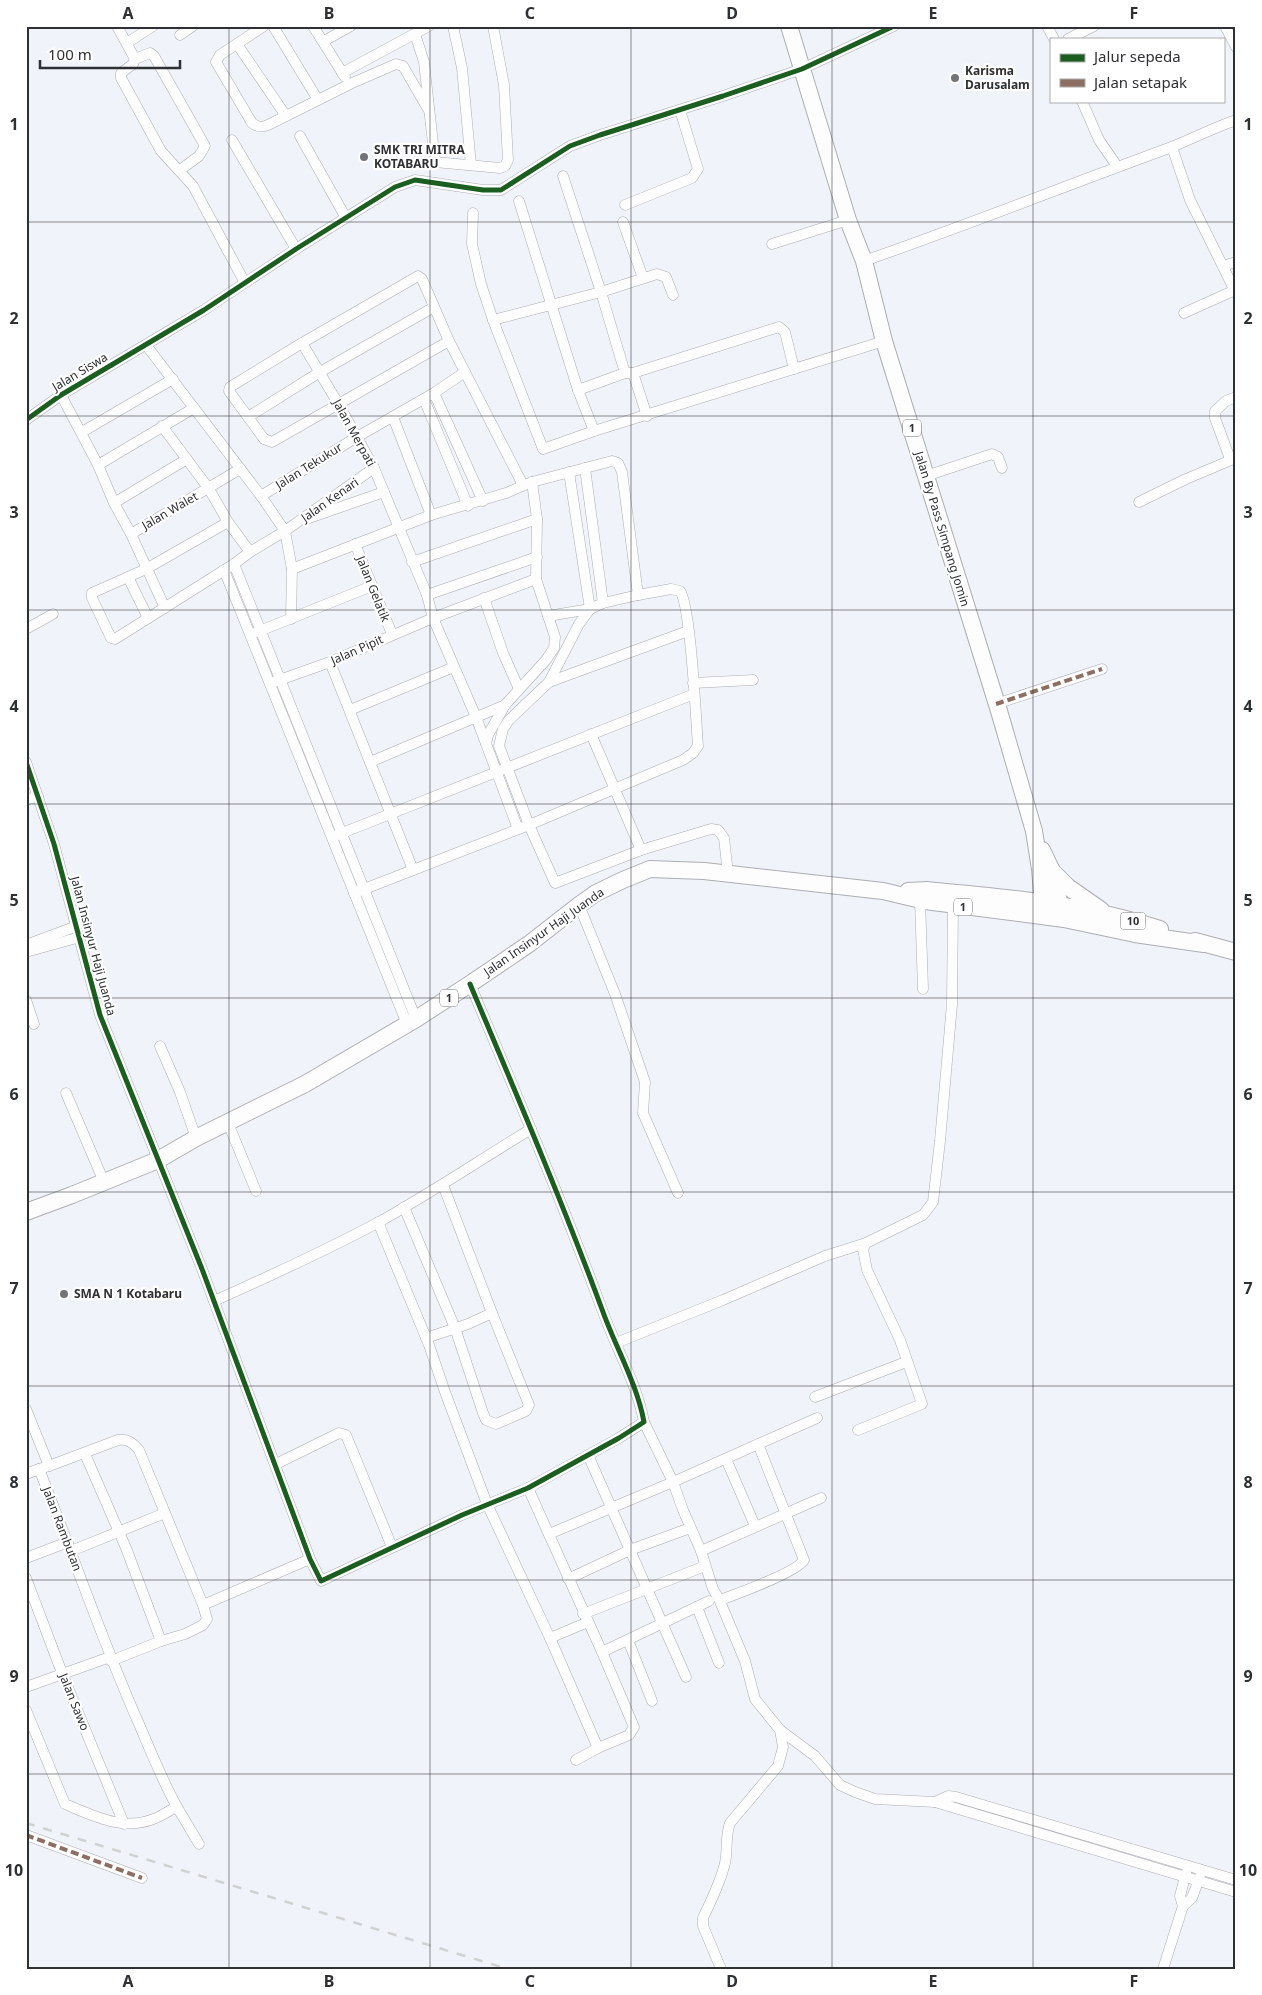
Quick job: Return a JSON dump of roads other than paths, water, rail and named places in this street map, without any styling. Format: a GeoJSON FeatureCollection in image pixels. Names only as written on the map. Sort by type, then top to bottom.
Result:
{"type":"FeatureCollection","features":[{"type":"Feature","properties":{"kind":"highway","name":"Jalan By Pass Simpang Jomin"},"geometry":{"type":"LineString","coordinates":[[790,26],[848,220],[864,262],[884,341],[1034,831],[1062,912]]}},
{"type":"Feature","properties":{"kind":"highway","name":"Jalan Insinyur Haji Juanda"},"geometry":{"type":"LineString","coordinates":[[26,1212],[158,1160],[196,1138],[305,1084],[412,1021],[470,984],[529,944],[578,905],[618,882],[650,869],[679,869],[883,891],[953,906],[1043,909]]}},
{"type":"Feature","properties":{"kind":"highway","name":"Jalan By Pass Simpang Jomin"},"geometry":{"type":"LineString","coordinates":[[1043,909],[1046,870]]}},
{"type":"Feature","properties":{"kind":"highway"},"geometry":{"type":"LineString","coordinates":[[1020,899],[1034,890],[1038,880],[1046,870],[1108,914]]}},
{"type":"Feature","properties":{"kind":"highway","name":"Jalan Insinyur Haji Juanda"},"geometry":{"type":"LineString","coordinates":[[883,891],[926,890],[1020,899],[1043,909]]}},
{"type":"Feature","properties":{"kind":"highway","name":"1"},"geometry":{"type":"LineString","coordinates":[[1043,909],[1062,912]]}},
{"type":"Feature","properties":{"kind":"highway","name":"10"},"geometry":{"type":"LineString","coordinates":[[1062,912],[1108,914],[1236,952]]}},
{"type":"Feature","properties":{"kind":"highway","name":"10"},"geometry":{"type":"LineString","coordinates":[[1062,912],[1135,934],[1204,944]]}},
{"type":"Feature","properties":{"kind":"street"},"geometry":{"type":"LineString","coordinates":[[117,26],[135,59]]}},
{"type":"Feature","properties":{"kind":"street"},"geometry":{"type":"LineString","coordinates":[[127,43],[153,26]]}},
{"type":"Feature","properties":{"kind":"street"},"geometry":{"type":"LineString","coordinates":[[180,35],[193,26]]}},
{"type":"Feature","properties":{"kind":"street"},"geometry":{"type":"LineString","coordinates":[[264,26],[220,54],[216,62],[252,123],[260,128],[350,84],[400,64],[428,109]]}},
{"type":"Feature","properties":{"kind":"street"},"geometry":{"type":"LineString","coordinates":[[273,26],[318,100]]}},
{"type":"Feature","properties":{"kind":"street"},"geometry":{"type":"LineString","coordinates":[[313,26],[350,84]]}},
{"type":"Feature","properties":{"kind":"street"},"geometry":{"type":"LineString","coordinates":[[324,41],[351,26]]}},
{"type":"Feature","properties":{"kind":"street"},"geometry":{"type":"LineString","coordinates":[[342,72],[429,26]]}},
{"type":"Feature","properties":{"kind":"street"},"geometry":{"type":"LineString","coordinates":[[453,26],[462,68],[471,166]]}},
{"type":"Feature","properties":{"kind":"street"},"geometry":{"type":"LineString","coordinates":[[415,34],[424,62],[435,162],[500,168],[505,166],[508,160],[504,84],[493,26]]}},
{"type":"Feature","properties":{"kind":"street","name":"Jalan Siswa"},"geometry":{"type":"LineString","coordinates":[[26,420],[62,394],[146,345],[246,283],[395,186],[406,181],[415,180],[483,190],[501,190],[570,146],[802,69],[894,26]]}},
{"type":"Feature","properties":{"kind":"street"},"geometry":{"type":"LineString","coordinates":[[1047,26],[1053,38]]}},
{"type":"Feature","properties":{"kind":"street"},"geometry":{"type":"LineString","coordinates":[[1070,38],[1094,26]]}},
{"type":"Feature","properties":{"kind":"street"},"geometry":{"type":"LineString","coordinates":[[1225,26],[1236,47]]}},
{"type":"Feature","properties":{"kind":"street"},"geometry":{"type":"LineString","coordinates":[[237,44],[286,116]]}},
{"type":"Feature","properties":{"kind":"street"},"geometry":{"type":"LineString","coordinates":[[180,170],[199,156],[205,146],[154,56],[150,53],[135,59],[133,64],[121,73],[121,78],[161,151],[180,170],[192,186],[246,283]]}},
{"type":"Feature","properties":{"kind":"street"},"geometry":{"type":"LineString","coordinates":[[1082,102],[1099,140],[1118,166]]}},
{"type":"Feature","properties":{"kind":"street"},"geometry":{"type":"LineString","coordinates":[[626,205],[688,180],[696,174],[698,169],[680,110]]}},
{"type":"Feature","properties":{"kind":"street"},"geometry":{"type":"LineString","coordinates":[[864,262],[1172,147],[1236,120]]}},
{"type":"Feature","properties":{"kind":"street"},"geometry":{"type":"LineString","coordinates":[[300,136],[346,218]]}},
{"type":"Feature","properties":{"kind":"street"},"geometry":{"type":"LineString","coordinates":[[232,140],[296,249]]}},
{"type":"Feature","properties":{"kind":"street"},"geometry":{"type":"LineString","coordinates":[[1172,147],[1190,200],[1235,292],[1184,313]]}},
{"type":"Feature","properties":{"kind":"street"},"geometry":{"type":"LineString","coordinates":[[563,176],[629,373],[647,416]]}},
{"type":"Feature","properties":{"kind":"street"},"geometry":{"type":"LineString","coordinates":[[519,201],[578,390],[594,431]]}},
{"type":"Feature","properties":{"kind":"street"},"geometry":{"type":"LineString","coordinates":[[473,213],[472,244],[481,284],[543,449],[594,431],[884,341]]}},
{"type":"Feature","properties":{"kind":"street"},"geometry":{"type":"LineString","coordinates":[[772,244],[848,220]]}},
{"type":"Feature","properties":{"kind":"street"},"geometry":{"type":"LineString","coordinates":[[623,222],[643,278]]}},
{"type":"Feature","properties":{"kind":"street"},"geometry":{"type":"LineString","coordinates":[[1223,266],[1236,262]]}},
{"type":"Feature","properties":{"kind":"street"},"geometry":{"type":"LineString","coordinates":[[493,320],[601,292],[657,274],[666,277],[673,295]]}},
{"type":"Feature","properties":{"kind":"street"},"geometry":{"type":"LineString","coordinates":[[449,341],[272,442],[264,439],[230,392],[230,387],[302,343],[416,277],[422,279],[449,341],[527,483],[537,519],[536,579],[555,637],[554,648],[546,660],[505,705],[488,735],[486,744]]}},
{"type":"Feature","properties":{"kind":"street"},"geometry":{"type":"LineString","coordinates":[[248,417],[320,372],[434,307]]}},
{"type":"Feature","properties":{"kind":"street"},"geometry":{"type":"LineString","coordinates":[[578,390],[779,328],[785,332],[794,369]]}},
{"type":"Feature","properties":{"kind":"street","name":"Jalan Merpati"},"geometry":{"type":"LineString","coordinates":[[302,343],[339,404],[374,468],[427,595],[433,618],[486,744],[502,769]]}},
{"type":"Feature","properties":{"kind":"street"},"geometry":{"type":"LineString","coordinates":[[146,345],[261,496],[285,531],[292,569],[291,619]]}},
{"type":"Feature","properties":{"kind":"street","name":"Jalan Tekukur"},"geometry":{"type":"LineString","coordinates":[[261,496],[357,437],[434,393],[465,372]]}},
{"type":"Feature","properties":{"kind":"street"},"geometry":{"type":"LineString","coordinates":[[82,432],[173,379]]}},
{"type":"Feature","properties":{"kind":"street"},"geometry":{"type":"LineString","coordinates":[[434,393],[483,501]]}},
{"type":"Feature","properties":{"kind":"street"},"geometry":{"type":"LineString","coordinates":[[62,394],[98,465],[114,503],[131,534],[165,608]]}},
{"type":"Feature","properties":{"kind":"street"},"geometry":{"type":"LineString","coordinates":[[1138,502],[1233,459],[1215,418],[1215,411],[1226,401],[1236,397]]}},
{"type":"Feature","properties":{"kind":"street"},"geometry":{"type":"LineString","coordinates":[[424,399],[468,506]]}},
{"type":"Feature","properties":{"kind":"street"},"geometry":{"type":"LineString","coordinates":[[98,465],[194,408]]}},
{"type":"Feature","properties":{"kind":"street"},"geometry":{"type":"LineString","coordinates":[[393,417],[431,516]]}},
{"type":"Feature","properties":{"kind":"street"},"geometry":{"type":"LineString","coordinates":[[162,426],[209,489],[228,522],[250,552]]}},
{"type":"Feature","properties":{"kind":"street"},"geometry":{"type":"LineString","coordinates":[[926,476],[992,454],[998,457],[1002,468]]}},
{"type":"Feature","properties":{"kind":"street"},"geometry":{"type":"LineString","coordinates":[[114,503],[187,459]]}},
{"type":"Feature","properties":{"kind":"street"},"geometry":{"type":"LineString","coordinates":[[292,569],[431,516],[506,493],[527,483],[612,461],[618,464],[622,472],[638,595]]}},
{"type":"Feature","properties":{"kind":"street","name":"Jalan Kenari"},"geometry":{"type":"LineString","coordinates":[[128,577],[91,595],[109,635],[115,639],[285,531],[374,468]]}},
{"type":"Feature","properties":{"kind":"street"},"geometry":{"type":"LineString","coordinates":[[584,468],[603,603]]}},
{"type":"Feature","properties":{"kind":"street","name":"Jalan Walet"},"geometry":{"type":"LineString","coordinates":[[131,534],[240,469]]}},
{"type":"Feature","properties":{"kind":"street"},"geometry":{"type":"LineString","coordinates":[[518,829],[502,769],[499,746],[503,729],[509,720],[549,682],[574,635],[590,610],[569,472]]}},
{"type":"Feature","properties":{"kind":"street"},"geometry":{"type":"LineString","coordinates":[[297,522],[384,492]]}},
{"type":"Feature","properties":{"kind":"street"},"geometry":{"type":"LineString","coordinates":[[412,562],[537,519]]}},
{"type":"Feature","properties":{"kind":"street"},"geometry":{"type":"LineString","coordinates":[[148,618],[128,577],[146,569],[228,522]]}},
{"type":"Feature","properties":{"kind":"street","name":"Jalan Gelatik"},"geometry":{"type":"LineString","coordinates":[[355,544],[392,634]]}},
{"type":"Feature","properties":{"kind":"street"},"geometry":{"type":"LineString","coordinates":[[427,595],[537,557]]}},
{"type":"Feature","properties":{"kind":"street"},"geometry":{"type":"LineString","coordinates":[[229,567],[337,835],[364,889],[412,1021]]}},
{"type":"Feature","properties":{"kind":"street","name":"Jalan Pipit"},"geometry":{"type":"LineString","coordinates":[[275,682],[330,662],[392,634],[536,579]]}},
{"type":"Feature","properties":{"kind":"street"},"geometry":{"type":"LineString","coordinates":[[256,633],[372,586]]}},
{"type":"Feature","properties":{"kind":"street"},"geometry":{"type":"LineString","coordinates":[[354,893],[616,789],[683,760],[693,753],[698,746],[688,631],[685,607],[680,590],[670,589],[638,595],[603,603],[590,610],[548,616]]}},
{"type":"Feature","properties":{"kind":"street"},"geometry":{"type":"LineString","coordinates":[[484,598],[503,653],[519,688]]}},
{"type":"Feature","properties":{"kind":"street"},"geometry":{"type":"LineString","coordinates":[[26,629],[53,614]]}},
{"type":"Feature","properties":{"kind":"street"},"geometry":{"type":"LineString","coordinates":[[549,682],[688,631]]}},
{"type":"Feature","properties":{"kind":"street"},"geometry":{"type":"LineString","coordinates":[[330,662],[413,870]]}},
{"type":"Feature","properties":{"kind":"street"},"geometry":{"type":"LineString","coordinates":[[350,710],[454,667]]}},
{"type":"Feature","properties":{"kind":"street"},"geometry":{"type":"LineString","coordinates":[[996,704],[1102,669]]}},
{"type":"Feature","properties":{"kind":"street"},"geometry":{"type":"LineString","coordinates":[[693,683],[753,680]]}},
{"type":"Feature","properties":{"kind":"street"},"geometry":{"type":"LineString","coordinates":[[337,835],[694,694]]}},
{"type":"Feature","properties":{"kind":"street"},"geometry":{"type":"LineString","coordinates":[[370,762],[505,705]]}},
{"type":"Feature","properties":{"kind":"street"},"geometry":{"type":"LineString","coordinates":[[591,734],[642,850]]}},
{"type":"Feature","properties":{"kind":"street","name":"Jalan Insinyur Haji Juanda"},"geometry":{"type":"LineString","coordinates":[[26,762],[54,844],[100,1015],[158,1160]]}},
{"type":"Feature","properties":{"kind":"street"},"geometry":{"type":"LineString","coordinates":[[502,769],[555,883],[642,850],[715,828],[724,838],[728,874]]}},
{"type":"Feature","properties":{"kind":"street"},"geometry":{"type":"LineString","coordinates":[[26,800],[38,796]]}},
{"type":"Feature","properties":{"kind":"street"},"geometry":{"type":"LineString","coordinates":[[337,835],[354,893],[412,1021]]}},
{"type":"Feature","properties":{"kind":"street"},"geometry":{"type":"LineString","coordinates":[[920,900],[923,989]]}},
{"type":"Feature","properties":{"kind":"street"},"geometry":{"type":"LineString","coordinates":[[578,905],[615,994],[644,1082],[643,1113],[678,1192]]}},
{"type":"Feature","properties":{"kind":"street"},"geometry":{"type":"LineString","coordinates":[[616,1343],[825,1256],[866,1243],[923,1215],[933,1202],[940,1141],[952,1004],[953,906]]}},
{"type":"Feature","properties":{"kind":"street"},"geometry":{"type":"LineString","coordinates":[[26,945],[78,931]]}},
{"type":"Feature","properties":{"kind":"street"},"geometry":{"type":"LineString","coordinates":[[26,952],[78,931]]}},
{"type":"Feature","properties":{"kind":"street"},"geometry":{"type":"LineString","coordinates":[[470,984],[531,1129],[616,1343],[644,1422],[673,1482],[690,1528],[701,1551],[716,1595],[719,1598],[745,1661],[755,1700],[780,1730],[815,1756],[840,1786],[854,1792],[876,1799],[935,1802],[1236,1892]]}},
{"type":"Feature","properties":{"kind":"street"},"geometry":{"type":"LineString","coordinates":[[26,1000],[34,1024]]}},
{"type":"Feature","properties":{"kind":"street"},"geometry":{"type":"LineString","coordinates":[[160,1046],[180,1092],[196,1138]]}},
{"type":"Feature","properties":{"kind":"street"},"geometry":{"type":"LineString","coordinates":[[66,1092],[104,1182]]}},
{"type":"Feature","properties":{"kind":"street"},"geometry":{"type":"LineString","coordinates":[[228,1123],[256,1191]]}},
{"type":"Feature","properties":{"kind":"street"},"geometry":{"type":"LineString","coordinates":[[214,1301],[319,1253],[378,1222],[443,1185],[531,1129]]}},
{"type":"Feature","properties":{"kind":"street"},"geometry":{"type":"LineString","coordinates":[[158,1160],[214,1301],[310,1558],[321,1580],[487,1504],[528,1488],[644,1422]]}},
{"type":"Feature","properties":{"kind":"street"},"geometry":{"type":"LineString","coordinates":[[404,1207],[455,1328],[486,1420],[496,1424],[526,1411],[529,1405],[443,1185]]}},
{"type":"Feature","properties":{"kind":"street"},"geometry":{"type":"LineString","coordinates":[[378,1222],[426,1338],[487,1504],[550,1638],[598,1748]]}},
{"type":"Feature","properties":{"kind":"street"},"geometry":{"type":"LineString","coordinates":[[858,1430],[922,1404],[900,1340],[866,1270],[863,1249],[866,1243]]}},
{"type":"Feature","properties":{"kind":"street"},"geometry":{"type":"LineString","coordinates":[[426,1338],[492,1313]]}},
{"type":"Feature","properties":{"kind":"street"},"geometry":{"type":"LineString","coordinates":[[815,1397],[906,1362]]}},
{"type":"Feature","properties":{"kind":"street"},"geometry":{"type":"LineString","coordinates":[[26,1409],[49,1466]]}},
{"type":"Feature","properties":{"kind":"street"},"geometry":{"type":"LineString","coordinates":[[549,1534],[673,1482],[817,1418]]}},
{"type":"Feature","properties":{"kind":"street"},"geometry":{"type":"LineString","coordinates":[[276,1464],[339,1433],[346,1435],[392,1547]]}},
{"type":"Feature","properties":{"kind":"street"},"geometry":{"type":"LineString","coordinates":[[26,1474],[85,1454],[118,1440],[124,1439],[132,1442],[139,1450],[203,1605],[207,1619],[203,1625],[181,1636],[62,1673],[26,1687]]}},
{"type":"Feature","properties":{"kind":"street"},"geometry":{"type":"LineString","coordinates":[[719,1598],[723,1599],[751,1588],[803,1563],[804,1556],[758,1444]]}},
{"type":"Feature","properties":{"kind":"street"},"geometry":{"type":"LineString","coordinates":[[85,1454],[119,1533],[161,1641]]}},
{"type":"Feature","properties":{"kind":"street"},"geometry":{"type":"LineString","coordinates":[[588,1455],[686,1677]]}},
{"type":"Feature","properties":{"kind":"street"},"geometry":{"type":"LineString","coordinates":[[726,1458],[755,1526]]}},
{"type":"Feature","properties":{"kind":"street","name":"Jalan Rambutan"},"geometry":{"type":"LineString","coordinates":[[39,1470],[70,1546],[110,1659],[165,1783],[199,1844]]}},
{"type":"Feature","properties":{"kind":"street"},"geometry":{"type":"LineString","coordinates":[[528,1488],[634,1727],[629,1735],[576,1760]]}},
{"type":"Feature","properties":{"kind":"street"},"geometry":{"type":"LineString","coordinates":[[701,1551],[821,1498]]}},
{"type":"Feature","properties":{"kind":"street"},"geometry":{"type":"LineString","coordinates":[[26,1558],[119,1533],[165,1513]]}},
{"type":"Feature","properties":{"kind":"street"},"geometry":{"type":"LineString","coordinates":[[568,1579],[630,1550],[690,1528]]}},
{"type":"Feature","properties":{"kind":"street"},"geometry":{"type":"LineString","coordinates":[[203,1605],[310,1558]]}},
{"type":"Feature","properties":{"kind":"street"},"geometry":{"type":"LineString","coordinates":[[550,1638],[646,1588],[705,1566]]}},
{"type":"Feature","properties":{"kind":"street","name":"Jalan Sawo"},"geometry":{"type":"LineString","coordinates":[[26,1578],[62,1673],[124,1824]]}},
{"type":"Feature","properties":{"kind":"street"},"geometry":{"type":"LineString","coordinates":[[602,1652],[708,1602]]}},
{"type":"Feature","properties":{"kind":"street"},"geometry":{"type":"LineString","coordinates":[[697,1607],[719,1663]]}},
{"type":"Feature","properties":{"kind":"street"},"geometry":{"type":"LineString","coordinates":[[628,1640],[652,1701]]}},
{"type":"Feature","properties":{"kind":"street"},"geometry":{"type":"LineString","coordinates":[[26,1710],[64,1804],[110,1822],[124,1824],[156,1818],[177,1807]]}},
{"type":"Feature","properties":{"kind":"street"},"geometry":{"type":"LineString","coordinates":[[721,1969],[703,1926],[703,1918],[724,1866],[728,1850],[726,1832],[730,1823],[778,1766],[782,1747],[780,1730]]}},
{"type":"Feature","properties":{"kind":"street"},"geometry":{"type":"LineString","coordinates":[[935,1802],[948,1796],[956,1798],[1236,1880]]}},
{"type":"Feature","properties":{"kind":"street"},"geometry":{"type":"LineString","coordinates":[[26,1835],[142,1878]]}},
{"type":"Feature","properties":{"kind":"street"},"geometry":{"type":"LineString","coordinates":[[1183,1906],[1180,1896],[1188,1866]]}},
{"type":"Feature","properties":{"kind":"street"},"geometry":{"type":"LineString","coordinates":[[1163,1969],[1183,1906],[1192,1898],[1202,1870]]}},
{"type":"Feature","properties":{"kind":"railway"},"geometry":{"type":"LineString","coordinates":[[26,1823],[508,1969]]}},
{"type":"Feature","properties":{"kind":"place","name":"Karisma Darusalam"},"geometry":{"type":"Point","coordinates":[955,78]}},
{"type":"Feature","properties":{"kind":"place","name":"SMK TRI MITRA KOTABARU"},"geometry":{"type":"Point","coordinates":[364,157]}},
{"type":"Feature","properties":{"kind":"place","name":"SMA N 1 Kotabaru"},"geometry":{"type":"Point","coordinates":[64,1294]}}]}
